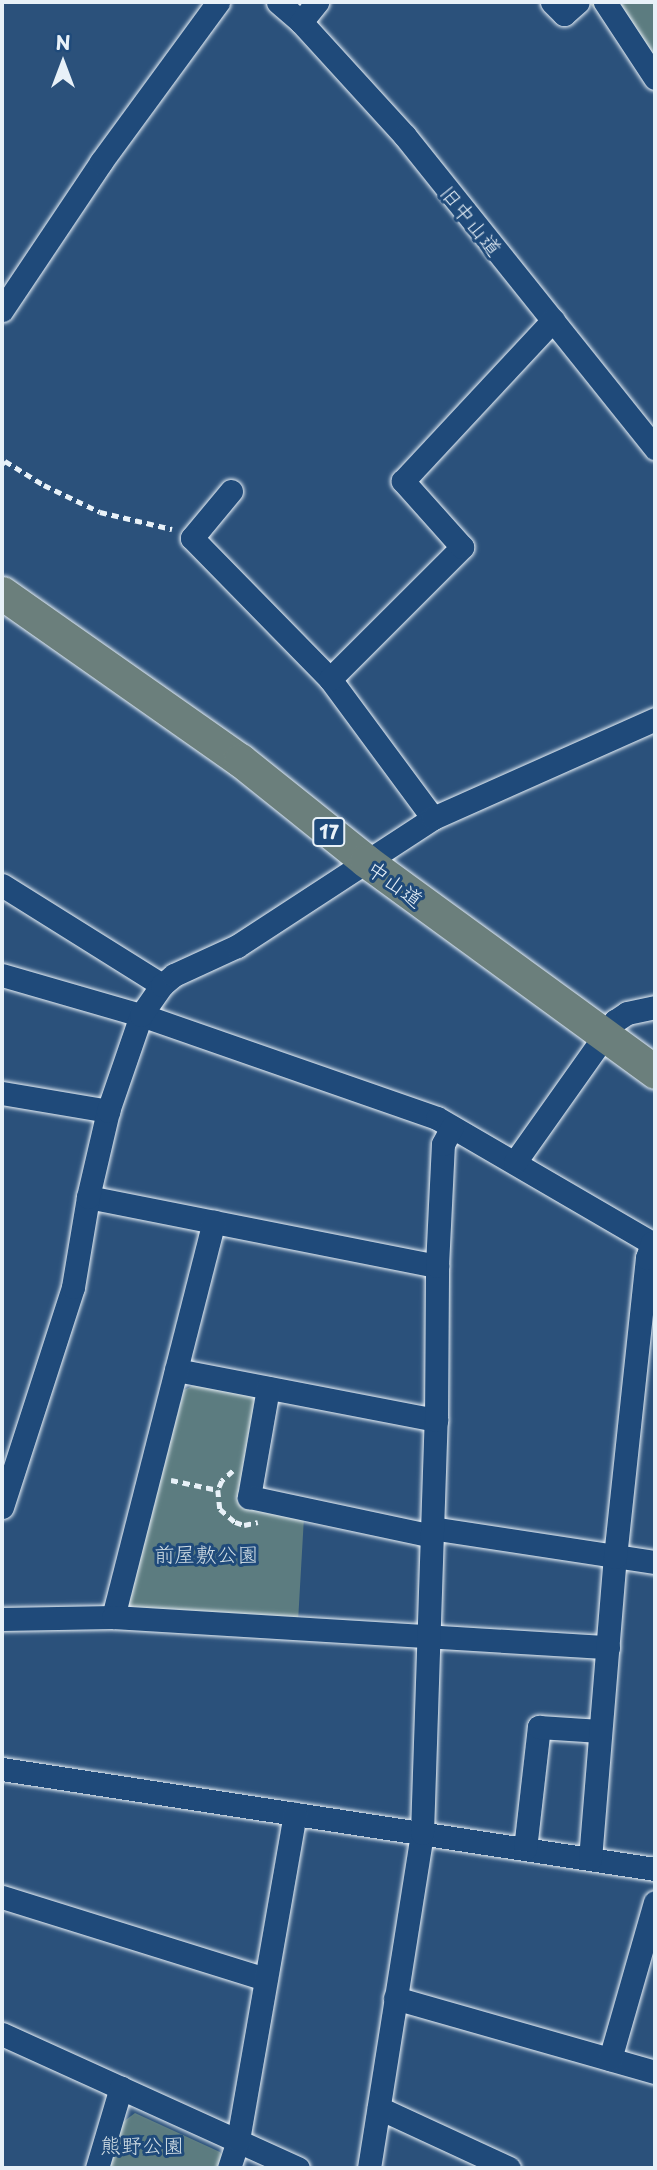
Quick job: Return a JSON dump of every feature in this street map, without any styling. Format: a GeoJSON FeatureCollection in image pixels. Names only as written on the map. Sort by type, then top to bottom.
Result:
{"type":"FeatureCollection","features":[{"type":"Feature","properties":{"kind":"highway","name":"中山道"},"geometry":{"type":"LineString","coordinates":[[2,593],[240,761],[366,861],[655,1072]]}},
{"type":"Feature","properties":{"kind":"street"},"geometry":{"type":"LineString","coordinates":[[2,310],[101,162],[218,2]]}},
{"type":"Feature","properties":{"kind":"street","name":"旧中山道"},"geometry":{"type":"LineString","coordinates":[[278,2],[301,22],[405,136],[655,448]]}},
{"type":"Feature","properties":{"kind":"street"},"geometry":{"type":"LineString","coordinates":[[301,22],[317,2]]}},
{"type":"Feature","properties":{"kind":"street"},"geometry":{"type":"LineString","coordinates":[[552,2],[564,14],[578,2]]}},
{"type":"Feature","properties":{"kind":"street"},"geometry":{"type":"LineString","coordinates":[[605,2],[655,78]]}},
{"type":"Feature","properties":{"kind":"street"},"geometry":{"type":"LineString","coordinates":[[330,679],[462,547],[403,481],[553,320]]}},
{"type":"Feature","properties":{"kind":"street"},"geometry":{"type":"LineString","coordinates":[[231,491],[192,538],[330,679],[433,818]]}},
{"type":"Feature","properties":{"kind":"street"},"geometry":{"type":"LineString","coordinates":[[2,1507],[12,1442],[73,1287],[88,1197],[108,1111],[141,1015],[162,985],[174,975],[237,946],[433,818],[655,719]]}},
{"type":"Feature","properties":{"kind":"street"},"geometry":{"type":"LineString","coordinates":[[2,886],[162,985]]}},
{"type":"Feature","properties":{"kind":"street"},"geometry":{"type":"LineString","coordinates":[[2,975],[141,1015],[437,1118],[654,1244],[647,1258],[615,1557],[590,1859]]}},
{"type":"Feature","properties":{"kind":"street"},"geometry":{"type":"LineString","coordinates":[[515,1162],[603,1034],[627,1013],[655,1007]]}},
{"type":"Feature","properties":{"kind":"street"},"geometry":{"type":"LineString","coordinates":[[2,1093],[108,1111]]}},
{"type":"Feature","properties":{"kind":"street"},"geometry":{"type":"LineString","coordinates":[[369,2168],[422,1833],[443,1144],[452,1127]]}},
{"type":"Feature","properties":{"kind":"street"},"geometry":{"type":"LineString","coordinates":[[88,1197],[438,1266]]}},
{"type":"Feature","properties":{"kind":"street"},"geometry":{"type":"LineString","coordinates":[[113,1617],[214,1222]]}},
{"type":"Feature","properties":{"kind":"street"},"geometry":{"type":"LineString","coordinates":[[176,1370],[436,1420]]}},
{"type":"Feature","properties":{"kind":"street"},"geometry":{"type":"LineString","coordinates":[[268,1388],[249,1497],[432,1532],[655,1562]]}},
{"type":"Feature","properties":{"kind":"street"},"geometry":{"type":"LineString","coordinates":[[2,1619],[113,1617],[608,1647]]}},
{"type":"Feature","properties":{"kind":"street"},"geometry":{"type":"LineString","coordinates":[[525,1849],[539,1727],[600,1731]]}},
{"type":"Feature","properties":{"kind":"street"},"geometry":{"type":"LineString","coordinates":[[2,1769],[655,1869]]}},
{"type":"Feature","properties":{"kind":"street"},"geometry":{"type":"LineString","coordinates":[[229,2168],[238,2140],[295,1814]]}},
{"type":"Feature","properties":{"kind":"street"},"geometry":{"type":"LineString","coordinates":[[2,1897],[266,1979]]}},
{"type":"Feature","properties":{"kind":"street"},"geometry":{"type":"LineString","coordinates":[[610,2059],[648,1951],[655,1902]]}},
{"type":"Feature","properties":{"kind":"street"},"geometry":{"type":"LineString","coordinates":[[395,1998],[655,2072]]}},
{"type":"Feature","properties":{"kind":"street"},"geometry":{"type":"LineString","coordinates":[[2,2034],[298,2168]]}},
{"type":"Feature","properties":{"kind":"street"},"geometry":{"type":"LineString","coordinates":[[97,2168],[121,2087]]}},
{"type":"Feature","properties":{"kind":"street"},"geometry":{"type":"LineString","coordinates":[[379,2108],[509,2168]]}},
{"type":"Feature","properties":{"kind":"path"},"geometry":{"type":"LineString","coordinates":[[2,464],[5,461],[44,485],[100,512],[181,530],[192,538]]}},
{"type":"Feature","properties":{"kind":"path"},"geometry":{"type":"LineString","coordinates":[[149,1475],[218,1490]]}},
{"type":"Feature","properties":{"kind":"green space"},"geometry":{"type":"Polygon","coordinates":[[[588,2],[655,2],[655,90],[626,54],[626,40],[588,2]]]}},
{"type":"Feature","properties":{"kind":"green space","name":"前屋敷公園"},"geometry":{"type":"Polygon","coordinates":[[[196,1384],[260,1398],[243,1503],[304,1517],[298,1622],[130,1611],[126,1604],[184,1390],[196,1384]]]}},
{"type":"Feature","properties":{"kind":"green space","name":"熊野公園"},"geometry":{"type":"Polygon","coordinates":[[[135,2113],[220,2152],[224,2159],[221,2168],[109,2168],[123,2122],[135,2113]]]}}]}
